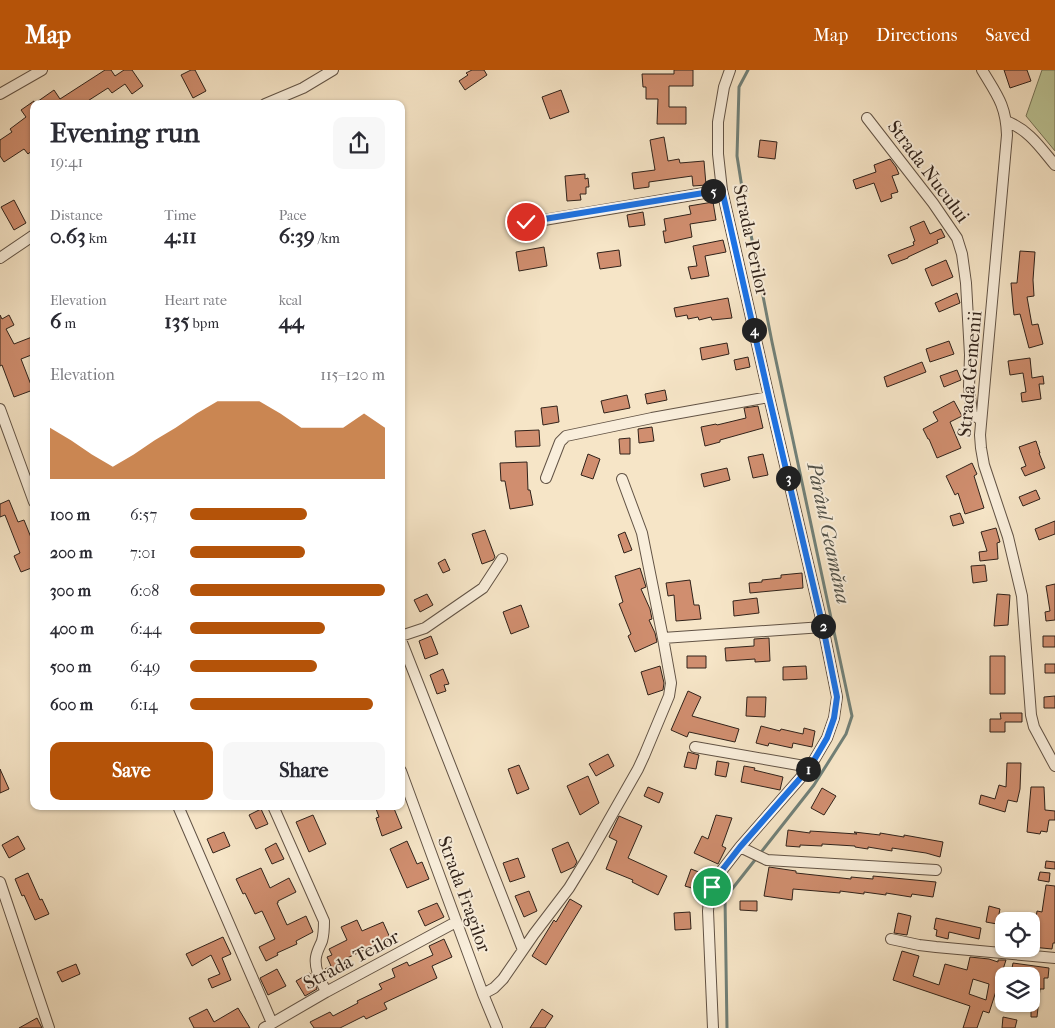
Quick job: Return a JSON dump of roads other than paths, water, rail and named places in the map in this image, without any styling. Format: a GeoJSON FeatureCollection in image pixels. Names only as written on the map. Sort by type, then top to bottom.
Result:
{"type":"FeatureCollection","features":[{"type":"Feature","properties":{"kind":"street"},"geometry":{"type":"LineString","coordinates":[[0,94],[42,70]]}},
{"type":"Feature","properties":{"kind":"street"},"geometry":{"type":"LineString","coordinates":[[282,100],[333,70]]}},
{"type":"Feature","properties":{"kind":"street","name":"Strada Perilor"},"geometry":{"type":"LineString","coordinates":[[714,1028],[708,911],[712,887],[719,874],[740,847],[810,767],[827,738],[834,718],[837,697],[823,627],[722,190],[718,154],[718,122],[724,87],[730,70]]}},
{"type":"Feature","properties":{"kind":"street","name":"Strada Gemenii"},"geometry":{"type":"LineString","coordinates":[[982,70],[1003,105],[1007,136],[981,420],[981,448],[984,465],[1008,536],[1022,596],[1031,715],[1034,727],[1055,766]]}},
{"type":"Feature","properties":{"kind":"street","name":"Strada Nucului"},"geometry":{"type":"LineString","coordinates":[[867,118],[933,203],[957,238],[962,254],[966,283],[971,407],[972,414],[981,420]]}},
{"type":"Feature","properties":{"kind":"street"},"geometry":{"type":"LineString","coordinates":[[1006,121],[1024,130],[1055,166]]}},
{"type":"Feature","properties":{"kind":"street"},"geometry":{"type":"LineString","coordinates":[[526,222],[722,190]]}},
{"type":"Feature","properties":{"kind":"street"},"geometry":{"type":"LineString","coordinates":[[0,258],[30,238]]}},
{"type":"Feature","properties":{"kind":"street"},"geometry":{"type":"LineString","coordinates":[[546,478],[560,442],[566,436],[769,397]]}},
{"type":"Feature","properties":{"kind":"street"},"geometry":{"type":"LineString","coordinates":[[0,409],[30,491]]}},
{"type":"Feature","properties":{"kind":"street"},"geometry":{"type":"LineString","coordinates":[[483,994],[494,988],[503,979],[569,888],[644,756],[670,690],[671,683],[663,638],[642,533],[622,479]]}},
{"type":"Feature","properties":{"kind":"street"},"geometry":{"type":"LineString","coordinates":[[405,635],[425,628],[483,588],[502,559]]}},
{"type":"Feature","properties":{"kind":"street"},"geometry":{"type":"LineString","coordinates":[[663,638],[823,627]]}},
{"type":"Feature","properties":{"kind":"street"},"geometry":{"type":"LineString","coordinates":[[405,650],[523,950]]}},
{"type":"Feature","properties":{"kind":"street"},"geometry":{"type":"LineString","coordinates":[[695,747],[810,767]]}},
{"type":"Feature","properties":{"kind":"street","name":"Strada Fragilor"},"geometry":{"type":"LineString","coordinates":[[405,782],[497,1028]]}},
{"type":"Feature","properties":{"kind":"street"},"geometry":{"type":"LineString","coordinates":[[180,810],[268,1026]]}},
{"type":"Feature","properties":{"kind":"street"},"geometry":{"type":"LineString","coordinates":[[275,810],[324,921],[322,941],[316,954],[315,963],[326,992]]}},
{"type":"Feature","properties":{"kind":"street"},"geometry":{"type":"LineString","coordinates":[[740,847],[767,860],[936,870]]}},
{"type":"Feature","properties":{"kind":"street"},"geometry":{"type":"LineString","coordinates":[[0,882],[49,1028]]}},
{"type":"Feature","properties":{"kind":"street","name":"Strada Teilor"},"geometry":{"type":"LineString","coordinates":[[268,1026],[326,992],[456,922]]}},
{"type":"Feature","properties":{"kind":"street"},"geometry":{"type":"LineString","coordinates":[[891,939],[936,947],[1055,958]]}},
{"type":"Feature","properties":{"kind":"waterway","name":"Pârâul Geamăna"},"geometry":{"type":"LineString","coordinates":[[727,1028],[725,898],[814,785],[846,734],[852,716],[772,342],[743,194],[737,156],[739,87],[748,70]]}}]}
